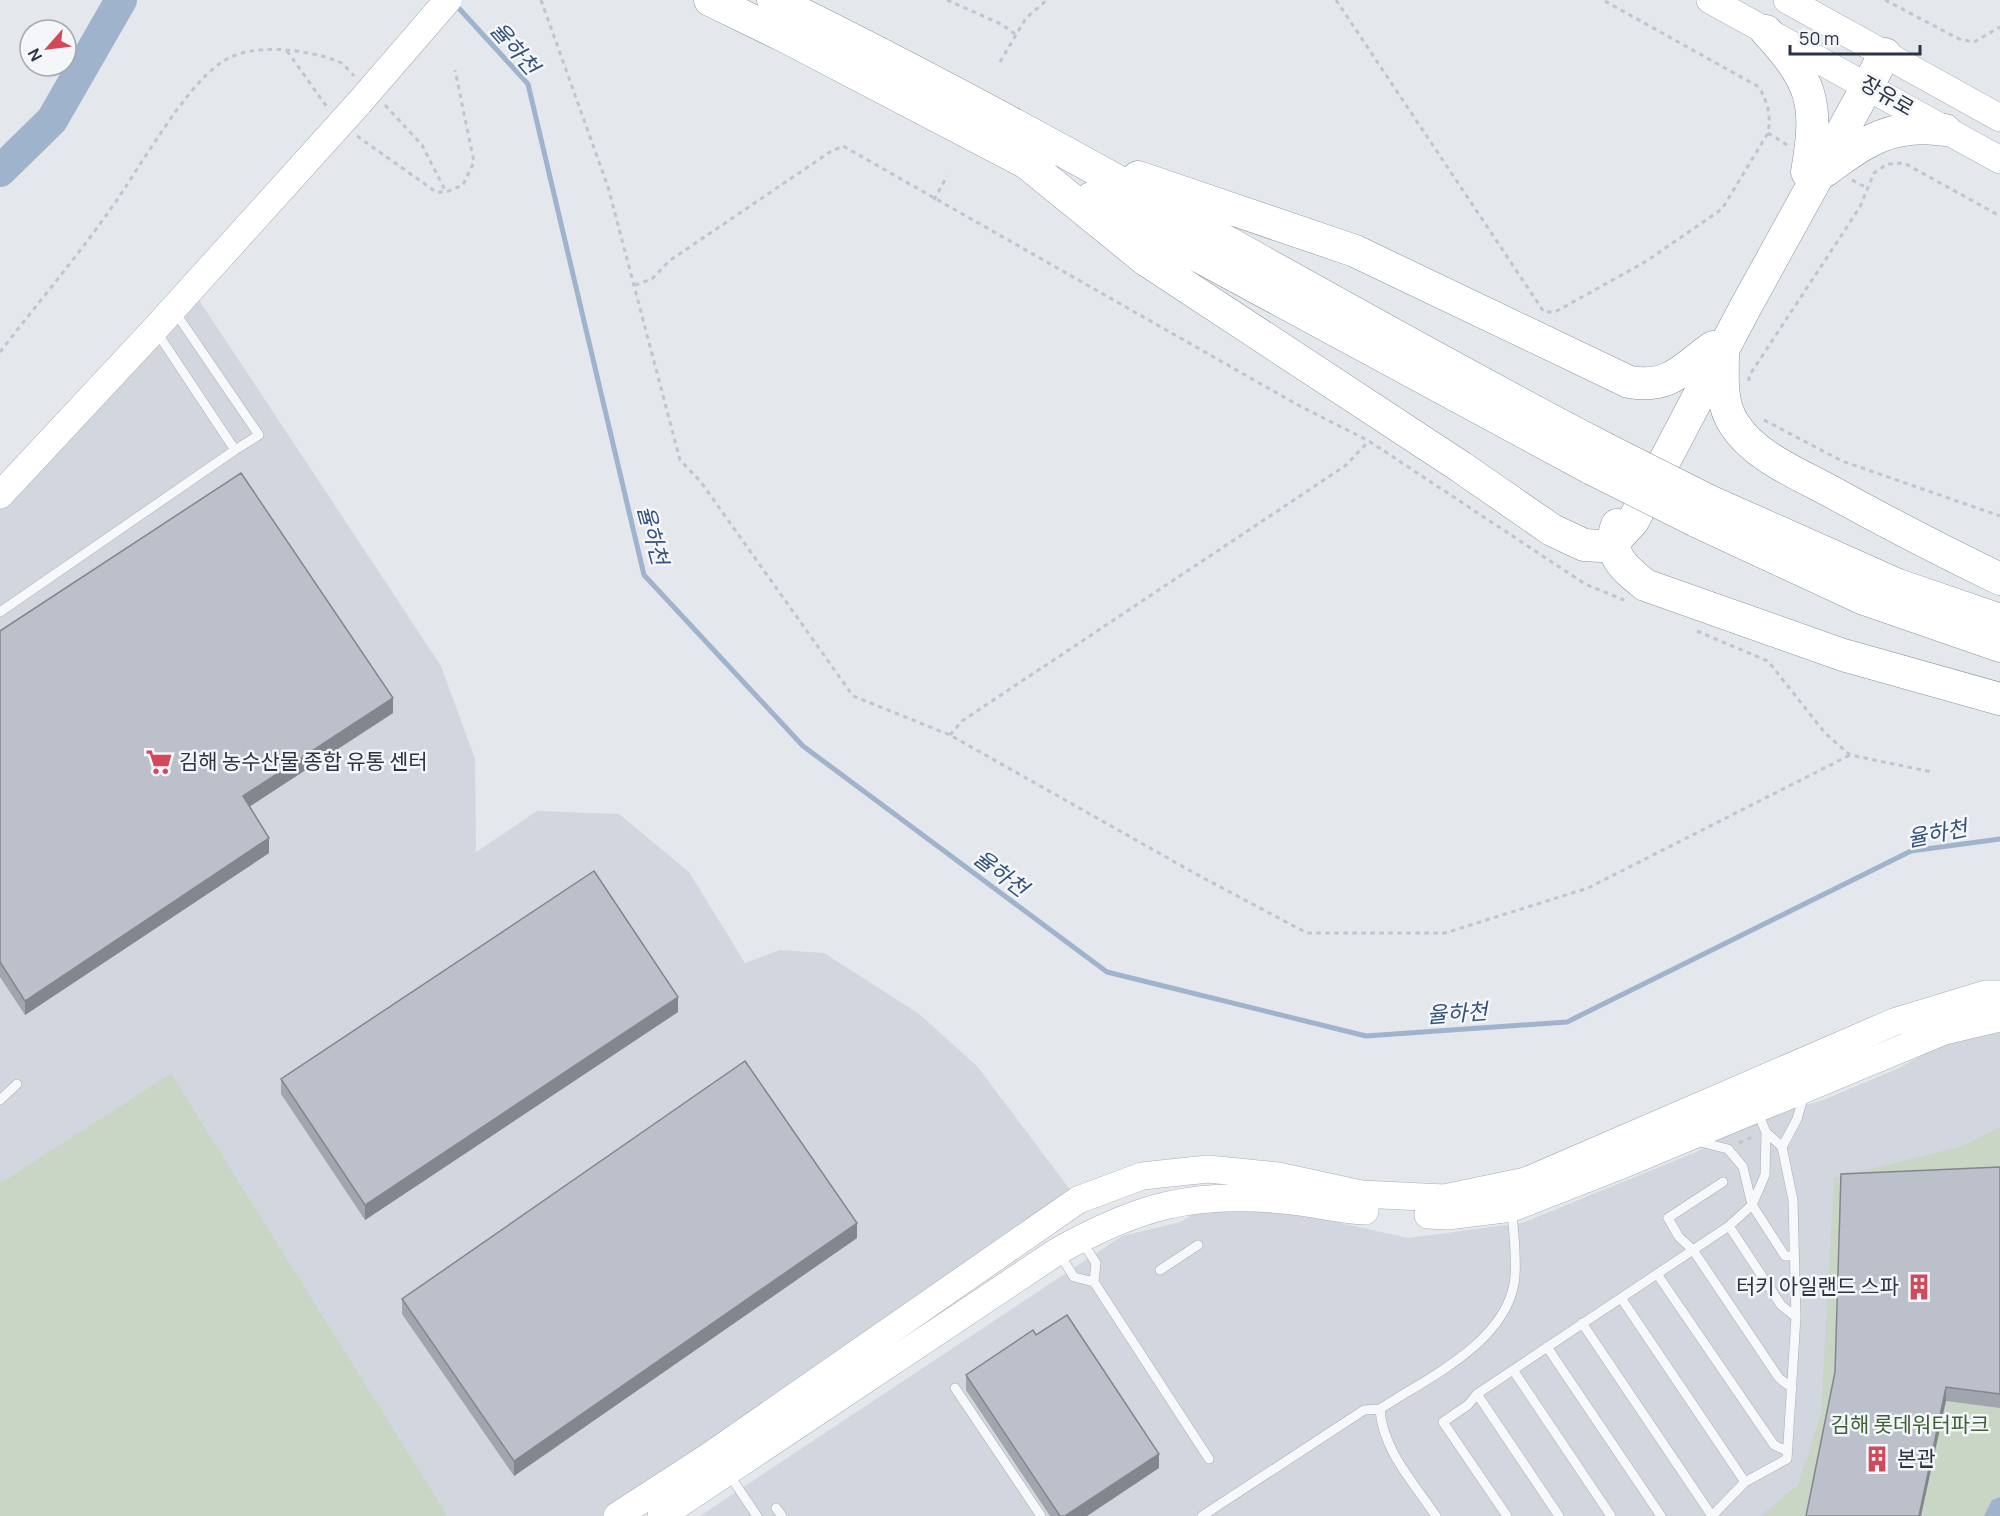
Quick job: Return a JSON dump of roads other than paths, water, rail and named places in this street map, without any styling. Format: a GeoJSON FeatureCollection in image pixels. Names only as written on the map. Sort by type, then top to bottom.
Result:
{"type":"FeatureCollection","features":[{"type":"Feature","properties":{"kind":"highway"},"geometry":{"type":"LineString","coordinates":[[710,0],[786,37],[1702,511],[1864,599],[2000,646]]}},
{"type":"Feature","properties":{"kind":"highway"},"geometry":{"type":"LineString","coordinates":[[773,0],[1060,150],[1351,313],[1598,458]]}},
{"type":"Feature","properties":{"kind":"highway"},"geometry":{"type":"LineString","coordinates":[[1766,31],[1794,61],[1808,88],[1813,135],[1812,175]]}},
{"type":"Feature","properties":{"kind":"highway"},"geometry":{"type":"LineString","coordinates":[[1023,160],[1146,260],[1461,466],[1552,530],[1584,545],[1612,544],[1633,521],[1718,349],[1878,50]]}},
{"type":"Feature","properties":{"kind":"highway"},"geometry":{"type":"LineString","coordinates":[[1812,175],[1882,134],[1905,128],[1945,130]]}},
{"type":"Feature","properties":{"kind":"highway"},"geometry":{"type":"LineString","coordinates":[[1060,150],[1355,251],[1629,382],[1651,385],[1668,380],[1718,349]]}},
{"type":"Feature","properties":{"kind":"highway"},"geometry":{"type":"LineString","coordinates":[[1718,349],[1725,404],[1732,422],[1743,437],[1766,455],[1886,522],[2000,579]]}},
{"type":"Feature","properties":{"kind":"highway"},"geometry":{"type":"LineString","coordinates":[[1702,511],[1898,585],[2000,620]]}},
{"type":"Feature","properties":{"kind":"highway"},"geometry":{"type":"LineString","coordinates":[[1612,544],[1628,572],[1645,585],[1843,655],[2000,699]]}},
{"type":"Feature","properties":{"kind":"main road"},"geometry":{"type":"LineString","coordinates":[[0,495],[155,329],[340,125],[365,93],[448,0]]}},
{"type":"Feature","properties":{"kind":"main road","name":"장유로"},"geometry":{"type":"LineString","coordinates":[[1710,0],[1861,81],[2000,160]]}},
{"type":"Feature","properties":{"kind":"main road","name":"장유로"},"geometry":{"type":"LineString","coordinates":[[1787,0],[2000,117]]}},
{"type":"Feature","properties":{"kind":"main road"},"geometry":{"type":"LineString","coordinates":[[661,1516],[1069,1245],[1110,1222],[1155,1206],[1225,1196],[1284,1200],[1358,1211],[1447,1216],[1512,1208],[1686,1138],[1754,1104],[1894,1022],[1986,994],[2000,994]]}},
{"type":"Feature","properties":{"kind":"main road"},"geometry":{"type":"LineString","coordinates":[[617,1516],[708,1457],[1078,1200],[1142,1176],[1208,1169],[1278,1176],[1361,1194],[1444,1198],[1526,1181],[1807,1087],[1944,1031],[2000,1018]]}},
{"type":"Feature","properties":{"kind":"lane"},"geometry":{"type":"LineString","coordinates":[[0,612],[259,435],[173,309]]}},
{"type":"Feature","properties":{"kind":"lane"},"geometry":{"type":"LineString","coordinates":[[155,329],[235,450]]}},
{"type":"Feature","properties":{"kind":"lane"},"geometry":{"type":"LineString","coordinates":[[0,1100],[17,1084]]}},
{"type":"Feature","properties":{"kind":"lane"},"geometry":{"type":"LineString","coordinates":[[1782,1147],[1797,1119],[1807,1087]]}},
{"type":"Feature","properties":{"kind":"lane"},"geometry":{"type":"LineString","coordinates":[[1582,1323],[1712,1516],[1745,1482],[1787,1459],[1796,1317],[1793,1200],[1782,1147],[1754,1104]]}},
{"type":"Feature","properties":{"kind":"lane"},"geometry":{"type":"LineString","coordinates":[[1507,1516],[1443,1422],[1468,1405],[1477,1394],[1729,1226],[1752,1205],[1765,1175],[1754,1104]]}},
{"type":"Feature","properties":{"kind":"lane"},"geometry":{"type":"LineString","coordinates":[[1686,1138],[1728,1149],[1743,1167],[1752,1205],[1785,1256],[1794,1256]]}},
{"type":"Feature","properties":{"kind":"lane"},"geometry":{"type":"LineString","coordinates":[[1723,1182],[1668,1218],[1679,1237],[1693,1250],[1779,1378],[1792,1388]]}},
{"type":"Feature","properties":{"kind":"lane"},"geometry":{"type":"LineString","coordinates":[[1202,1516],[1327,1432],[1364,1410],[1380,1409],[1479,1344],[1498,1323],[1514,1284],[1512,1208]]}},
{"type":"Feature","properties":{"kind":"lane"},"geometry":{"type":"LineString","coordinates":[[1729,1226],[1781,1305],[1796,1317]]}},
{"type":"Feature","properties":{"kind":"lane"},"geometry":{"type":"LineString","coordinates":[[1069,1245],[1074,1276],[1094,1282]]}},
{"type":"Feature","properties":{"kind":"lane"},"geometry":{"type":"LineString","coordinates":[[1069,1245],[1096,1263],[1094,1282],[1209,1459]]}},
{"type":"Feature","properties":{"kind":"lane"},"geometry":{"type":"LineString","coordinates":[[1160,1270],[1198,1245]]}},
{"type":"Feature","properties":{"kind":"lane"},"geometry":{"type":"LineString","coordinates":[[1657,1274],[1774,1445],[1787,1451]]}},
{"type":"Feature","properties":{"kind":"lane"},"geometry":{"type":"LineString","coordinates":[[1621,1298],[1745,1482]]}},
{"type":"Feature","properties":{"kind":"lane"},"geometry":{"type":"LineString","coordinates":[[1547,1347],[1661,1516]]}},
{"type":"Feature","properties":{"kind":"lane"},"geometry":{"type":"LineString","coordinates":[[1513,1370],[1611,1516]]}},
{"type":"Feature","properties":{"kind":"lane"},"geometry":{"type":"LineString","coordinates":[[955,1388],[1041,1516]]}},
{"type":"Feature","properties":{"kind":"lane"},"geometry":{"type":"LineString","coordinates":[[1477,1394],[1559,1516]]}},
{"type":"Feature","properties":{"kind":"lane"},"geometry":{"type":"LineString","coordinates":[[1380,1409],[1381,1426],[1387,1443],[1436,1516]]}},
{"type":"Feature","properties":{"kind":"lane"},"geometry":{"type":"LineString","coordinates":[[728,1472],[757,1516]]}},
{"type":"Feature","properties":{"kind":"lane"},"geometry":{"type":"LineString","coordinates":[[776,1508],[782,1516]]}},
{"type":"Feature","properties":{"kind":"water"},"geometry":{"type":"Polygon","coordinates":[[[2000,1497],[2000,1516],[1984,1516],[1992,1500],[2000,1497]]]}},
{"type":"Feature","properties":{"kind":"waterway"},"geometry":{"type":"LineString","coordinates":[[0,171],[52,120],[121,0]]}},
{"type":"Feature","properties":{"kind":"waterway","name":"율하천"},"geometry":{"type":"LineString","coordinates":[[455,4],[528,84],[644,575],[803,746],[1107,972],[1366,1036],[1567,1022],[1911,851],[2000,839]]}},
{"type":"Feature","properties":{"kind":"place","name":"김해 농수산물 종합 유통 센터"},"geometry":{"type":"Point","coordinates":[159,762]}},
{"type":"Feature","properties":{"kind":"place","name":"터키 아일랜드 스파"},"geometry":{"type":"Point","coordinates":[1919,1287]}},
{"type":"Feature","properties":{"kind":"place","name":"본관"},"geometry":{"type":"Point","coordinates":[1877,1459]}},
{"type":"Feature","properties":{"kind":"park label","name":"김해 롯데워터파크"},"geometry":{"type":"Point","coordinates":[1910,1425]}}]}
